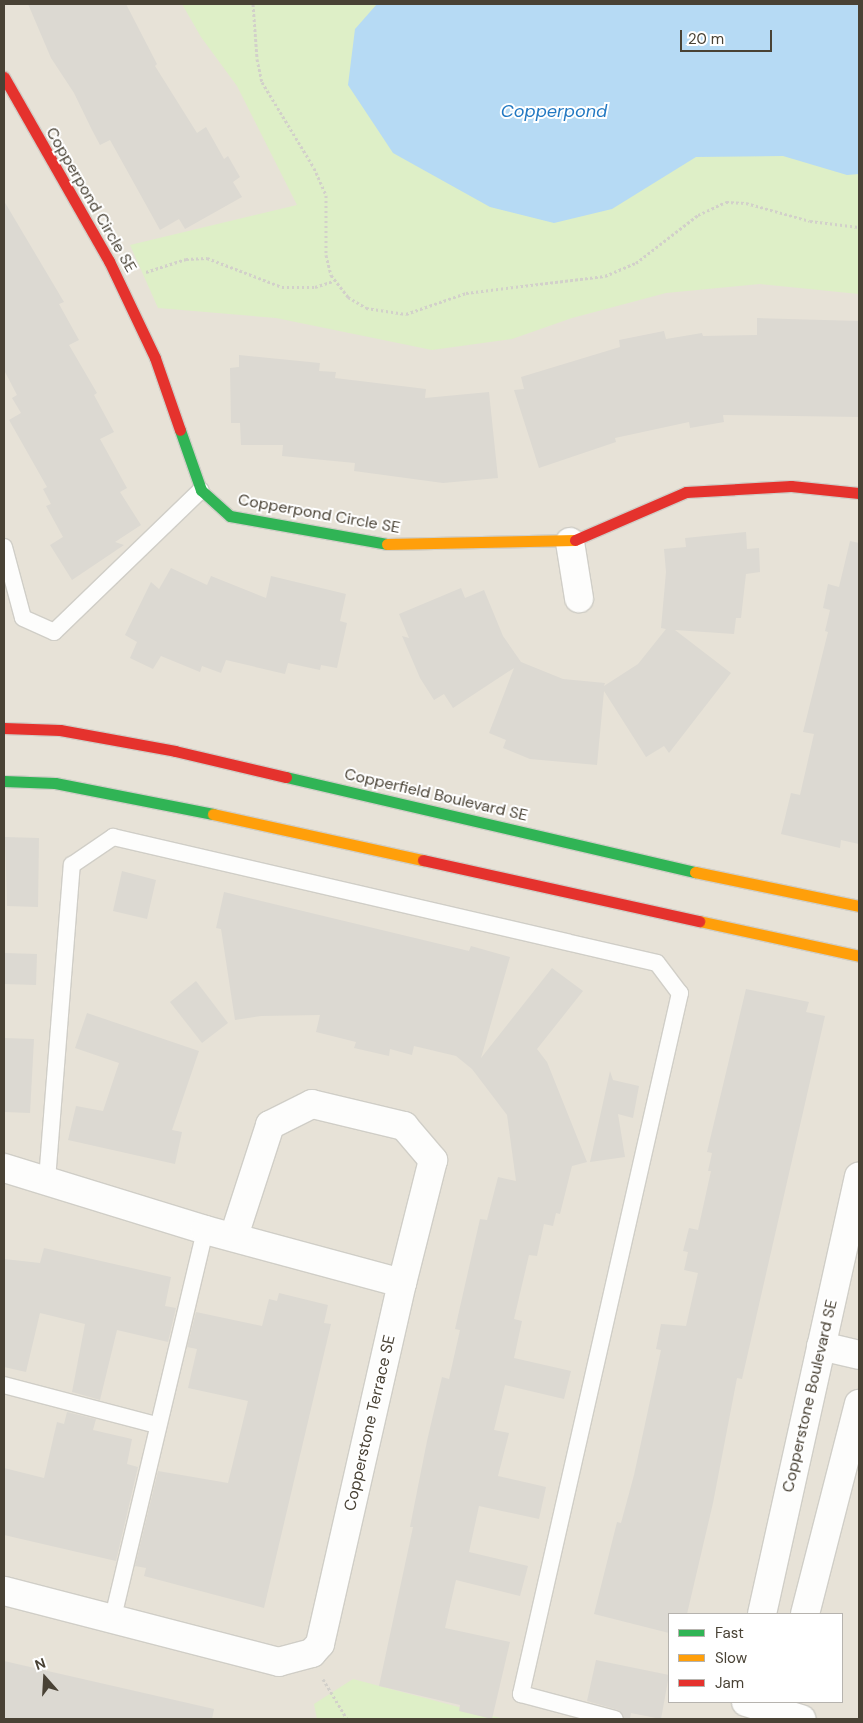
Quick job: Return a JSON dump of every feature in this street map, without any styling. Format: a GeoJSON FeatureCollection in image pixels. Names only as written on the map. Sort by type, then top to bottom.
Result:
{"type":"FeatureCollection","features":[{"type":"Feature","properties":{"kind":"street","name":"Copperpond Circle SE"},"geometry":{"type":"LineString","coordinates":[[4,77],[120,283],[155,358],[201,490],[230,516],[397,546],[570,542],[686,492],[791,486],[859,493]]}},
{"type":"Feature","properties":{"kind":"street"},"geometry":{"type":"LineString","coordinates":[[570,542],[579,598]]}},
{"type":"Feature","properties":{"kind":"street","name":"Copperfield Boulevard SE"},"geometry":{"type":"LineString","coordinates":[[4,728],[60,730],[175,751],[720,878],[859,906]]}},
{"type":"Feature","properties":{"kind":"street"},"geometry":{"type":"LineString","coordinates":[[4,781],[55,783],[182,807],[859,956]]}},
{"type":"Feature","properties":{"kind":"street","name":"Copperstone Terrace SE"},"geometry":{"type":"LineString","coordinates":[[234,1236],[270,1125],[312,1104],[404,1126],[433,1160],[402,1283],[320,1644],[312,1653]]}},
{"type":"Feature","properties":{"kind":"street"},"geometry":{"type":"LineString","coordinates":[[4,1168],[205,1230],[234,1236],[402,1283]]}},
{"type":"Feature","properties":{"kind":"street","name":"Copperstone Boulevard SE"},"geometry":{"type":"LineString","coordinates":[[762,1613],[859,1177]]}},
{"type":"Feature","properties":{"kind":"street"},"geometry":{"type":"LineString","coordinates":[[821,1346],[859,1355]]}},
{"type":"Feature","properties":{"kind":"street"},"geometry":{"type":"LineString","coordinates":[[805,1613],[859,1404]]}},
{"type":"Feature","properties":{"kind":"street"},"geometry":{"type":"LineString","coordinates":[[4,1591],[114,1617],[279,1662],[312,1653]]}},
{"type":"Feature","properties":{"kind":"street"},"geometry":{"type":"LineString","coordinates":[[737,1719],[742,1703]]}},
{"type":"Feature","properties":{"kind":"street"},"geometry":{"type":"LineString","coordinates":[[750,1703],[785,1713]]}},
{"type":"Feature","properties":{"kind":"lane"},"geometry":{"type":"LineString","coordinates":[[4,547],[23,618],[54,632],[201,490]]}},
{"type":"Feature","properties":{"kind":"lane"},"geometry":{"type":"LineString","coordinates":[[47,1180],[72,865],[113,837],[657,962],[680,993],[521,1694],[615,1719]]}},
{"type":"Feature","properties":{"kind":"lane"},"geometry":{"type":"LineString","coordinates":[[114,1617],[157,1426],[205,1230]]}},
{"type":"Feature","properties":{"kind":"lane"},"geometry":{"type":"LineString","coordinates":[[4,1385],[157,1426]]}},
{"type":"Feature","properties":{"kind":"path"},"geometry":{"type":"LineString","coordinates":[[253,4],[257,59],[265,89],[314,168],[326,195],[326,255],[333,281],[359,305],[380,312],[406,314],[473,292],[605,276],[636,262],[698,215],[726,202],[746,202],[810,221],[859,227]]}},
{"type":"Feature","properties":{"kind":"path"},"geometry":{"type":"LineString","coordinates":[[120,283],[173,262],[207,258],[282,287],[315,287],[333,281]]}},
{"type":"Feature","properties":{"kind":"path"},"geometry":{"type":"LineString","coordinates":[[312,1653],[329,1693],[347,1719]]}},
{"type":"Feature","properties":{"kind":"shaded area"},"geometry":{"type":"Polygon","coordinates":[[[4,4],[859,4],[859,1719],[4,1719],[4,4]]]}},
{"type":"Feature","properties":{"kind":"green space"},"geometry":{"type":"Polygon","coordinates":[[[182,4],[859,4],[859,294],[760,284],[666,293],[572,318],[512,339],[432,350],[276,318],[158,308],[130,245],[297,205],[237,86],[201,37],[182,4]]]}},
{"type":"Feature","properties":{"kind":"green space"},"geometry":{"type":"Polygon","coordinates":[[[353,1679],[504,1719],[317,1719],[314,1704],[353,1679]]]}},
{"type":"Feature","properties":{"kind":"water","name":"Copperpond"},"geometry":{"type":"Polygon","coordinates":[[[377,4],[859,4],[859,174],[847,175],[783,156],[696,157],[612,209],[554,223],[490,207],[393,153],[348,85],[355,29],[377,4]]]}},
{"type":"Feature","properties":{"kind":"building"},"geometry":{"type":"Polygon","coordinates":[[[28,4],[126,4],[157,64],[155,66],[197,133],[206,127],[224,159],[228,156],[240,177],[233,182],[242,197],[185,229],[179,219],[160,230],[110,140],[100,145],[74,93],[51,58],[28,4]]]}},
{"type":"Feature","properties":{"kind":"building"},"geometry":{"type":"Polygon","coordinates":[[[4,201],[64,302],[59,304],[79,340],[69,345],[97,393],[94,395],[114,432],[100,439],[127,488],[120,492],[141,525],[115,542],[124,545],[72,580],[50,545],[63,537],[46,506],[51,504],[43,489],[47,487],[9,420],[21,413],[12,398],[17,395],[4,370],[4,201]]]}},
{"type":"Feature","properties":{"kind":"building"},"geometry":{"type":"Polygon","coordinates":[[[757,318],[859,321],[859,417],[723,415],[724,422],[690,428],[689,422],[615,438],[616,442],[539,468],[514,390],[524,389],[521,377],[620,347],[619,340],[664,331],[666,339],[702,333],[703,336],[757,335],[757,318]]]}},
{"type":"Feature","properties":{"kind":"building"},"geometry":{"type":"Polygon","coordinates":[[[239,355],[320,363],[319,371],[336,372],[335,378],[426,389],[425,398],[489,392],[498,478],[443,483],[354,471],[355,463],[282,456],[283,445],[241,445],[240,423],[231,423],[230,368],[239,367],[239,355]]]}},
{"type":"Feature","properties":{"kind":"building"},"geometry":{"type":"Polygon","coordinates":[[[746,532],[747,549],[759,548],[760,572],[746,574],[741,618],[736,618],[734,634],[675,630],[731,673],[669,753],[664,746],[646,757],[604,691],[597,765],[530,759],[503,748],[506,740],[489,733],[514,668],[453,708],[444,694],[434,700],[420,678],[402,636],[409,638],[399,614],[461,588],[465,598],[484,590],[503,636],[521,662],[563,679],[605,683],[604,686],[638,664],[666,629],[661,628],[666,572],[664,549],[686,547],[685,538],[746,532]]]}},
{"type":"Feature","properties":{"kind":"building"},"geometry":{"type":"Polygon","coordinates":[[[850,541],[859,543],[859,844],[841,840],[840,848],[781,834],[791,793],[800,795],[814,734],[803,732],[828,632],[825,631],[830,610],[823,608],[828,584],[839,587],[850,541]]]}},
{"type":"Feature","properties":{"kind":"building"},"geometry":{"type":"Polygon","coordinates":[[[171,568],[207,585],[211,576],[266,598],[271,576],[346,594],[340,621],[347,623],[337,668],[321,665],[320,670],[288,663],[285,674],[226,660],[221,673],[202,666],[200,672],[161,656],[153,669],[130,658],[137,642],[125,635],[151,582],[159,589],[171,568]]]}},
{"type":"Feature","properties":{"kind":"building"},"geometry":{"type":"Polygon","coordinates":[[[5,837],[39,838],[38,907],[7,906],[5,837]]]}},
{"type":"Feature","properties":{"kind":"building"},"geometry":{"type":"Polygon","coordinates":[[[122,871],[156,880],[147,919],[113,911],[122,871]]]}},
{"type":"Feature","properties":{"kind":"building"},"geometry":{"type":"Polygon","coordinates":[[[224,892],[469,951],[471,946],[510,957],[481,1058],[552,968],[583,991],[537,1049],[547,1062],[587,1162],[572,1166],[560,1214],[556,1213],[553,1226],[544,1224],[537,1256],[529,1255],[514,1319],[522,1321],[514,1358],[571,1371],[564,1399],[505,1385],[494,1430],[509,1433],[498,1476],[546,1487],[539,1519],[479,1506],[469,1552],[528,1566],[520,1596],[456,1580],[445,1628],[510,1642],[492,1719],[459,1711],[460,1705],[379,1686],[413,1527],[410,1527],[427,1441],[442,1377],[449,1379],[460,1330],[455,1329],[480,1219],[487,1220],[498,1177],[516,1181],[507,1115],[472,1069],[456,1056],[414,1046],[412,1055],[390,1049],[389,1056],[354,1048],[356,1042],[316,1032],[320,1015],[261,1016],[235,1020],[221,929],[216,928],[224,892]]]}},
{"type":"Feature","properties":{"kind":"building"},"geometry":{"type":"Polygon","coordinates":[[[5,953],[37,954],[36,985],[4,984],[5,953]]]}},
{"type":"Feature","properties":{"kind":"building"},"geometry":{"type":"Polygon","coordinates":[[[196,981],[228,1023],[202,1043],[170,1002],[196,981]]]}},
{"type":"Feature","properties":{"kind":"building"},"geometry":{"type":"Polygon","coordinates":[[[746,989],[809,1002],[806,1012],[825,1016],[742,1379],[737,1378],[713,1503],[687,1613],[668,1613],[668,1633],[594,1614],[617,1522],[621,1523],[634,1475],[661,1350],[656,1349],[661,1324],[686,1326],[698,1273],[684,1270],[688,1252],[683,1251],[689,1228],[698,1230],[711,1171],[708,1171],[712,1153],[707,1152],[746,989]]]}},
{"type":"Feature","properties":{"kind":"building"},"geometry":{"type":"Polygon","coordinates":[[[87,1013],[199,1051],[172,1130],[182,1132],[175,1164],[68,1140],[76,1106],[103,1111],[119,1063],[75,1048],[87,1013]]]}},
{"type":"Feature","properties":{"kind":"building"},"geometry":{"type":"Polygon","coordinates":[[[4,1038],[34,1039],[30,1113],[4,1112],[4,1038]]]}},
{"type":"Feature","properties":{"kind":"building"},"geometry":{"type":"Polygon","coordinates":[[[610,1071],[613,1080],[639,1086],[633,1118],[618,1114],[625,1157],[590,1162],[610,1071]]]}},
{"type":"Feature","properties":{"kind":"building"},"geometry":{"type":"Polygon","coordinates":[[[44,1248],[171,1277],[165,1306],[176,1308],[168,1342],[117,1330],[100,1400],[72,1392],[85,1324],[40,1313],[26,1372],[4,1367],[4,1259],[40,1263],[44,1248]]]}},
{"type":"Feature","properties":{"kind":"building"},"geometry":{"type":"Polygon","coordinates":[[[279,1293],[328,1305],[324,1323],[331,1324],[264,1608],[144,1576],[146,1568],[135,1566],[158,1471],[228,1483],[248,1401],[188,1388],[197,1349],[187,1347],[196,1312],[262,1326],[269,1299],[277,1301],[279,1293]]]}},
{"type":"Feature","properties":{"kind":"building"},"geometry":{"type":"Polygon","coordinates":[[[67,1412],[96,1419],[93,1430],[132,1439],[127,1464],[138,1467],[116,1561],[4,1535],[4,1468],[44,1478],[57,1422],[64,1424],[67,1412]]]}},
{"type":"Feature","properties":{"kind":"building"},"geometry":{"type":"Polygon","coordinates":[[[596,1660],[668,1675],[661,1719],[631,1713],[630,1719],[625,1719],[618,1710],[587,1701],[596,1660]]]}},
{"type":"Feature","properties":{"kind":"building"},"geometry":{"type":"Polygon","coordinates":[[[4,1661],[214,1709],[212,1719],[4,1719],[4,1661]]]}},
{"type":"Feature","properties":{"kind":"traffic: fast"},"geometry":{"type":"LineString","coordinates":[[180,430],[201,490],[230,516],[387,544]]}},
{"type":"Feature","properties":{"kind":"traffic: fast"},"geometry":{"type":"LineString","coordinates":[[286,777],[695,872]]}},
{"type":"Feature","properties":{"kind":"traffic: fast"},"geometry":{"type":"LineString","coordinates":[[4,781],[55,783],[213,814]]}},
{"type":"Feature","properties":{"kind":"traffic: slow"},"geometry":{"type":"LineString","coordinates":[[387,544],[575,540]]}},
{"type":"Feature","properties":{"kind":"traffic: slow"},"geometry":{"type":"LineString","coordinates":[[213,814],[423,860]]}},
{"type":"Feature","properties":{"kind":"traffic: slow"},"geometry":{"type":"LineString","coordinates":[[695,872],[859,906]]}},
{"type":"Feature","properties":{"kind":"traffic: slow"},"geometry":{"type":"LineString","coordinates":[[699,921],[859,956]]}},
{"type":"Feature","properties":{"kind":"traffic: jam"},"geometry":{"type":"LineString","coordinates":[[4,77],[109,261],[155,358],[180,430]]}},
{"type":"Feature","properties":{"kind":"traffic: jam"},"geometry":{"type":"LineString","coordinates":[[575,540],[686,492],[791,486],[859,493]]}},
{"type":"Feature","properties":{"kind":"traffic: jam"},"geometry":{"type":"LineString","coordinates":[[4,728],[60,730],[175,751],[286,777]]}},
{"type":"Feature","properties":{"kind":"traffic: jam"},"geometry":{"type":"LineString","coordinates":[[423,860],[699,921]]}}]}
